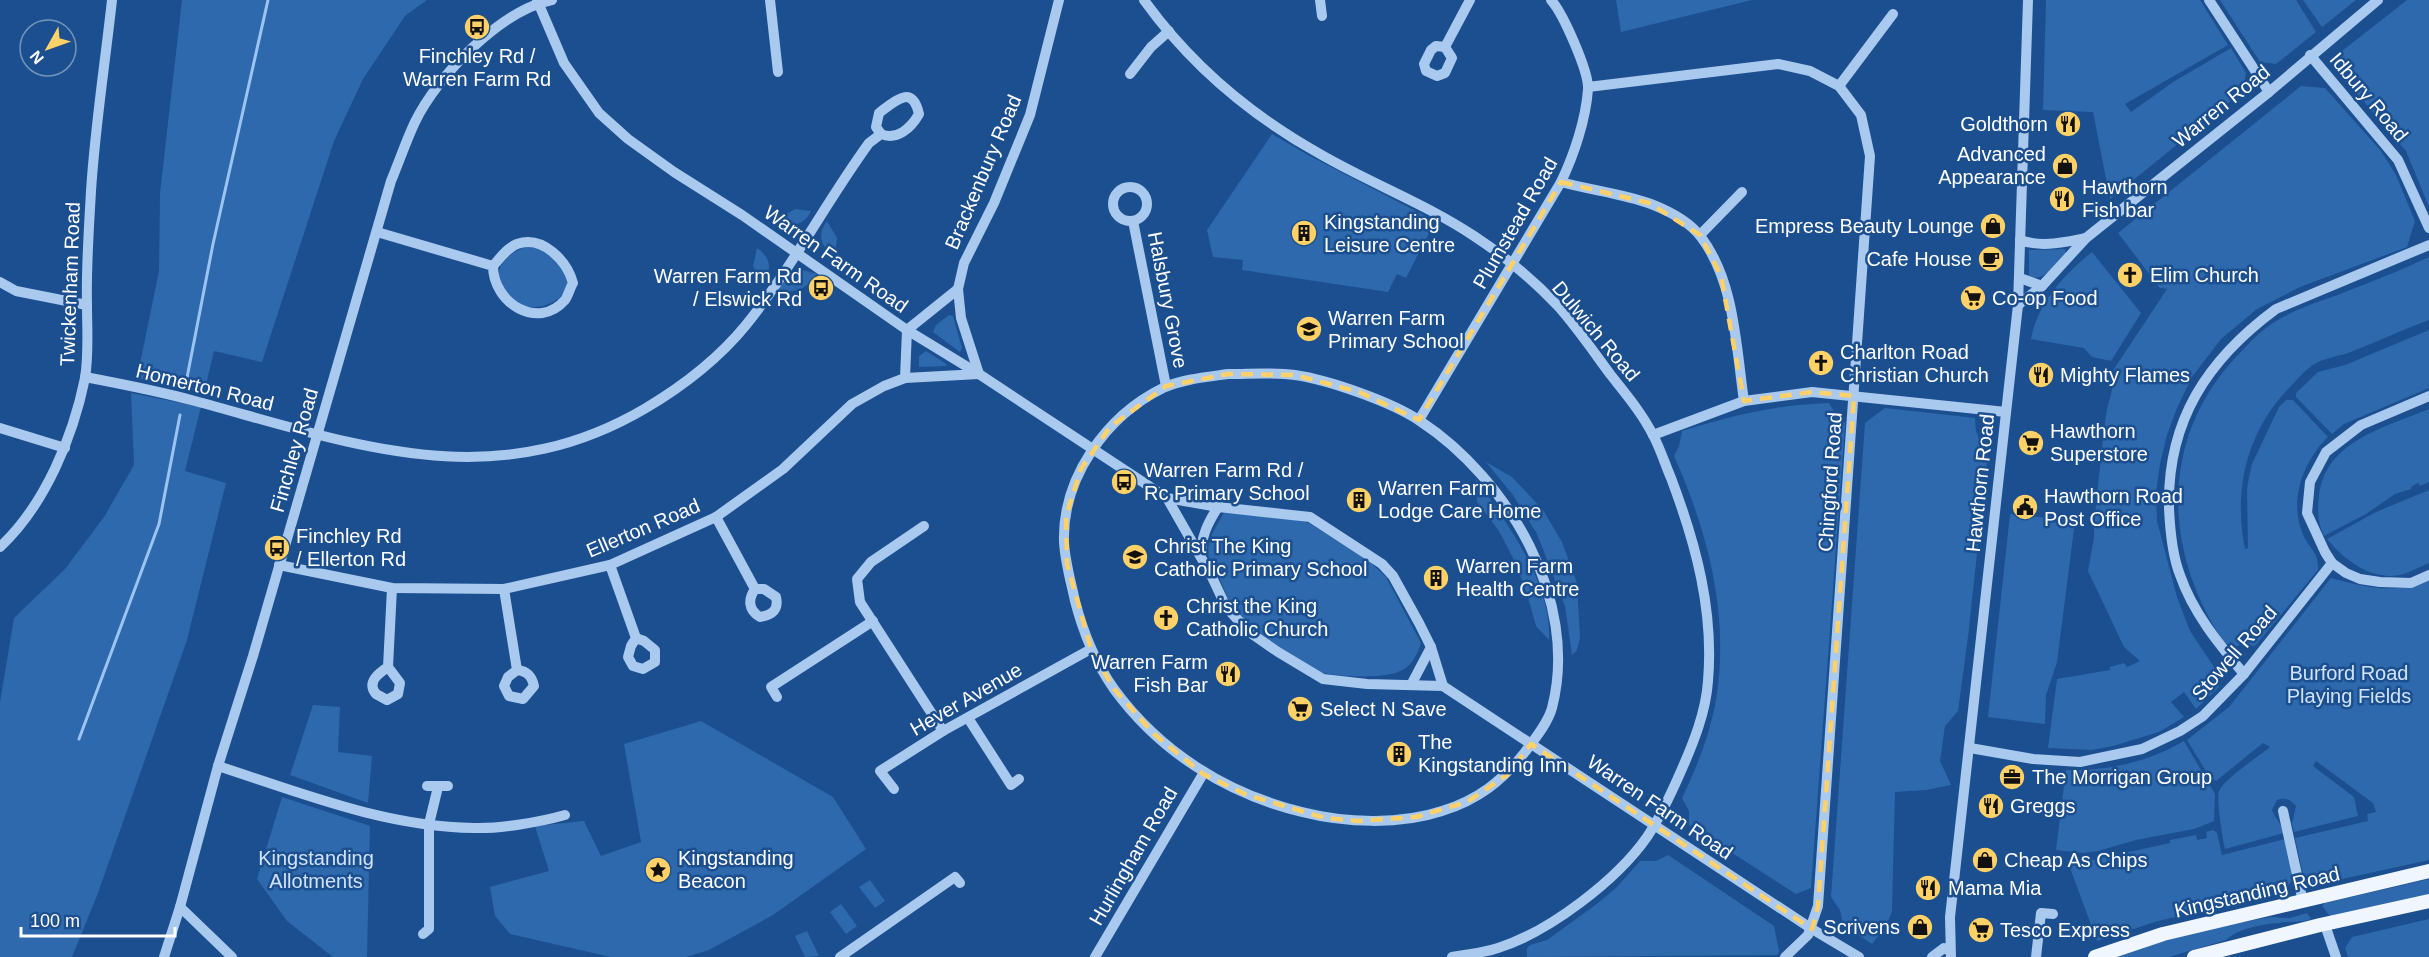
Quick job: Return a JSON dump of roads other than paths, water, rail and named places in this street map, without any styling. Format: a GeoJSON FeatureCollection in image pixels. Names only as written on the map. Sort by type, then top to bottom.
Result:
{"type":"FeatureCollection","features":[{"type":"Feature","properties":{"kind":"main road","name":"Kingstanding Road"},"geometry":{"type":"LineString","coordinates":[[2095,957],[2163,934],[2429,870]]}},
{"type":"Feature","properties":{"kind":"main road"},"geometry":{"type":"LineString","coordinates":[[2194,957],[2429,901]]}},
{"type":"Feature","properties":{"kind":"street","name":"Twickenham Road"},"geometry":{"type":"LineString","coordinates":[[0,547],[10,537],[53,474],[65,448],[85,377],[96,122],[112,0]]}},
{"type":"Feature","properties":{"kind":"street"},"geometry":{"type":"LineString","coordinates":[[537,1],[552,0]]}},
{"type":"Feature","properties":{"kind":"street"},"geometry":{"type":"LineString","coordinates":[[770,0],[778,72]]}},
{"type":"Feature","properties":{"kind":"street","name":"Brackenbury Road"},"geometry":{"type":"LineString","coordinates":[[979,374],[962,318],[958,289],[964,263],[993,203],[1030,115],[1059,0]]}},
{"type":"Feature","properties":{"kind":"street","name":"Dulwich Road"},"geometry":{"type":"LineString","coordinates":[[1144,0],[1169,31],[1214,77],[1258,116],[1322,156],[1423,206],[1476,237],[1557,305],[1628,398],[1653,435],[1697,554],[1705,597],[1709,639],[1708,685],[1699,724],[1671,793],[1654,825],[1620,870],[1581,902],[1539,930],[1499,953],[1452,957]]}},
{"type":"Feature","properties":{"kind":"street"},"geometry":{"type":"LineString","coordinates":[[1320,0],[1322,16]]}},
{"type":"Feature","properties":{"kind":"street"},"geometry":{"type":"LineString","coordinates":[[1445,47],[1470,0]]}},
{"type":"Feature","properties":{"kind":"street","name":"Plumstead Road"},"geometry":{"type":"LineString","coordinates":[[1419,420],[1512,266],[1561,182],[1575,153],[1588,87],[1570,33],[1551,0]]}},
{"type":"Feature","properties":{"kind":"street","name":"Hawthorn Road"},"geometry":{"type":"LineString","coordinates":[[1947,953],[2018,305],[2028,0]]}},
{"type":"Feature","properties":{"kind":"street"},"geometry":{"type":"LineString","coordinates":[[2210,0],[2269,92]]}},
{"type":"Feature","properties":{"kind":"street","name":"Warren Road"},"geometry":{"type":"LineString","coordinates":[[2018,305],[2042,286],[2086,238],[2269,92],[2310,55],[2378,0]]}},
{"type":"Feature","properties":{"kind":"street","name":"Finchley Road"},"geometry":{"type":"LineString","coordinates":[[164,957],[218,766],[391,182],[416,120],[464,54],[487,34],[537,1]]}},
{"type":"Feature","properties":{"kind":"street","name":"Warren Farm Road"},"geometry":{"type":"LineString","coordinates":[[537,1],[564,63],[599,113],[628,139],[907,330],[979,374],[1167,498],[1218,507],[1310,517],[1382,564],[1393,576],[1431,647],[1443,686]]}},
{"type":"Feature","properties":{"kind":"street"},"geometry":{"type":"LineString","coordinates":[[1839,86],[1893,14]]}},
{"type":"Feature","properties":{"kind":"street"},"geometry":{"type":"LineString","coordinates":[[1130,74],[1151,47],[1169,31]]}},
{"type":"Feature","properties":{"kind":"street","name":"Idbury Road"},"geometry":{"type":"LineString","coordinates":[[2310,55],[2398,160],[2429,228]]}},
{"type":"Feature","properties":{"kind":"street","name":"Chingford Road"},"geometry":{"type":"LineString","coordinates":[[1588,87],[1778,64],[1810,71],[1839,86],[1861,115],[1870,156],[1818,906],[1812,929]]}},
{"type":"Feature","properties":{"kind":"street","name":"Homerton Road"},"geometry":{"type":"LineString","coordinates":[[85,377],[164,393],[364,447],[424,457],[500,456],[537,450],[596,433],[672,393],[708,363],[745,326],[857,160],[869,143],[880,134]]}},
{"type":"Feature","properties":{"kind":"street"},"geometry":{"type":"LineString","coordinates":[[1561,182],[1649,203],[1672,213],[1700,235],[1722,276],[1731,314],[1744,400]]}},
{"type":"Feature","properties":{"kind":"street"},"geometry":{"type":"LineString","coordinates":[[1700,235],[1742,192]]}},
{"type":"Feature","properties":{"kind":"street","name":"Halsbury Grove"},"geometry":{"type":"LineString","coordinates":[[1133,221],[1166,386]]}},
{"type":"Feature","properties":{"kind":"street"},"geometry":{"type":"LineString","coordinates":[[378,232],[493,266]]}},
{"type":"Feature","properties":{"kind":"street","name":"Warren Road"},"geometry":{"type":"LineString","coordinates":[[2020,240],[2031,244],[2055,244],[2086,238]]}},
{"type":"Feature","properties":{"kind":"street"},"geometry":{"type":"LineString","coordinates":[[531,242],[542,245],[552,252],[569,269],[573,283],[565,300],[549,311],[527,312],[513,307],[506,299],[493,278],[493,266],[502,255],[517,244],[531,242]]}},
{"type":"Feature","properties":{"kind":"street"},"geometry":{"type":"LineString","coordinates":[[2244,674],[2206,627],[2180,575],[2169,527],[2169,477],[2180,429],[2192,400],[2220,360],[2258,322],[2276,309],[2429,246]]}},
{"type":"Feature","properties":{"kind":"street"},"geometry":{"type":"LineString","coordinates":[[2020,278],[2042,286]]}},
{"type":"Feature","properties":{"kind":"street"},"geometry":{"type":"LineString","coordinates":[[0,282],[16,291],[87,305]]}},
{"type":"Feature","properties":{"kind":"street"},"geometry":{"type":"LineString","coordinates":[[905,378],[907,330],[958,289]]}},
{"type":"Feature","properties":{"kind":"street","name":"Ellerton Road"},"geometry":{"type":"LineString","coordinates":[[279,565],[392,588],[504,589],[610,565],[716,517],[783,469],[852,404],[884,386],[905,378],[979,374]]}},
{"type":"Feature","properties":{"kind":"street"},"geometry":{"type":"LineString","coordinates":[[1228,374],[1294,375],[1359,392],[1419,420],[1483,474],[1510,508],[1526,536],[1539,566],[1551,604],[1557,642],[1557,669],[1552,711],[1531,744],[1507,775],[1484,792],[1441,812],[1416,817],[1358,821],[1325,818],[1273,804],[1203,774],[1154,734],[1114,689],[1091,649],[1077,609],[1066,564],[1064,541],[1072,492],[1081,469],[1093,449],[1110,427],[1130,409],[1166,386],[1228,374]]}},
{"type":"Feature","properties":{"kind":"street"},"geometry":{"type":"LineString","coordinates":[[1653,435],[1744,400],[1812,392],[2006,412]]}},
{"type":"Feature","properties":{"kind":"street"},"geometry":{"type":"LineString","coordinates":[[2429,396],[2361,425],[2326,452],[2310,482],[2307,513],[2319,542],[2332,563],[2346,573],[2380,582],[2411,583],[2429,574]]}},
{"type":"Feature","properties":{"kind":"street"},"geometry":{"type":"LineString","coordinates":[[0,428],[65,448]]}},
{"type":"Feature","properties":{"kind":"street","name":"Warren Farm Road"},"geometry":{"type":"LineString","coordinates":[[1167,498],[1201,557],[1226,607],[1249,632],[1299,667],[1323,679],[1443,686],[1812,929],[1859,957]]}},
{"type":"Feature","properties":{"kind":"street"},"geometry":{"type":"LineString","coordinates":[[1201,557],[1205,528],[1218,507]]}},
{"type":"Feature","properties":{"kind":"street"},"geometry":{"type":"LineString","coordinates":[[716,517],[755,589]]}},
{"type":"Feature","properties":{"kind":"street"},"geometry":{"type":"LineString","coordinates":[[924,526],[871,562],[857,579],[860,602],[943,731]]}},
{"type":"Feature","properties":{"kind":"street","name":"Stowell Road"},"geometry":{"type":"LineString","coordinates":[[1970,748],[2033,759],[2080,762],[2142,749],[2180,731],[2203,716],[2244,674],[2332,563]]}},
{"type":"Feature","properties":{"kind":"street"},"geometry":{"type":"LineString","coordinates":[[610,565],[636,639]]}},
{"type":"Feature","properties":{"kind":"street"},"geometry":{"type":"LineString","coordinates":[[388,667],[392,588]]}},
{"type":"Feature","properties":{"kind":"street"},"geometry":{"type":"LineString","coordinates":[[504,589],[517,670]]}},
{"type":"Feature","properties":{"kind":"street"},"geometry":{"type":"LineString","coordinates":[[777,698],[771,687],[873,621]]}},
{"type":"Feature","properties":{"kind":"street"},"geometry":{"type":"LineString","coordinates":[[1411,685],[1431,647]]}},
{"type":"Feature","properties":{"kind":"street","name":"Hever Avenue"},"geometry":{"type":"LineString","coordinates":[[894,789],[880,771],[943,731],[1091,649]]}},
{"type":"Feature","properties":{"kind":"street"},"geometry":{"type":"LineString","coordinates":[[968,718],[1011,785],[1018,779]]}},
{"type":"Feature","properties":{"kind":"street"},"geometry":{"type":"LineString","coordinates":[[218,766],[363,812],[429,824],[476,828],[565,815]]}},
{"type":"Feature","properties":{"kind":"street","name":"Hurlingham Road"},"geometry":{"type":"LineString","coordinates":[[1095,957],[1162,839],[1203,774]]}},
{"type":"Feature","properties":{"kind":"street"},"geometry":{"type":"LineString","coordinates":[[423,934],[429,929],[429,824],[438,786]]}},
{"type":"Feature","properties":{"kind":"street"},"geometry":{"type":"LineString","coordinates":[[2283,811],[2303,902]]}},
{"type":"Feature","properties":{"kind":"street"},"geometry":{"type":"LineString","coordinates":[[840,957],[956,877],[960,884]]}},
{"type":"Feature","properties":{"kind":"street"},"geometry":{"type":"LineString","coordinates":[[180,907],[232,957]]}},
{"type":"Feature","properties":{"kind":"street"},"geometry":{"type":"LineString","coordinates":[[2036,957],[2041,913],[2053,914]]}},
{"type":"Feature","properties":{"kind":"street"},"geometry":{"type":"LineString","coordinates":[[2325,925],[2336,957]]}},
{"type":"Feature","properties":{"kind":"street"},"geometry":{"type":"LineString","coordinates":[[1785,957],[1812,929]]}},
{"type":"Feature","properties":{"kind":"street"},"geometry":{"type":"LineString","coordinates":[[1932,957],[1947,953]]}},
{"type":"Feature","properties":{"kind":"waterway"},"geometry":{"type":"LineString","coordinates":[[185,388],[213,244],[268,0]]}},
{"type":"Feature","properties":{"kind":"waterway"},"geometry":{"type":"LineString","coordinates":[[79,739],[159,524],[180,415]]}},
{"type":"Feature","properties":{"kind":"place","name":"Finchley Rd / Warren Farm Rd"},"geometry":{"type":"Point","coordinates":[477,27]}},
{"type":"Feature","properties":{"kind":"place","name":"Goldthorn"},"geometry":{"type":"Point","coordinates":[2068,124]}},
{"type":"Feature","properties":{"kind":"place","name":"Advanced Appearance"},"geometry":{"type":"Point","coordinates":[2065,166]}},
{"type":"Feature","properties":{"kind":"place","name":"Hawthorn Fish bar"},"geometry":{"type":"Point","coordinates":[2062,199]}},
{"type":"Feature","properties":{"kind":"place","name":"Empress Beauty Lounge"},"geometry":{"type":"Point","coordinates":[1993,226]}},
{"type":"Feature","properties":{"kind":"place","name":"Kingstanding Leisure Centre"},"geometry":{"type":"Point","coordinates":[1304,233]}},
{"type":"Feature","properties":{"kind":"place","name":"Cafe House"},"geometry":{"type":"Point","coordinates":[1991,259]}},
{"type":"Feature","properties":{"kind":"place","name":"Elim Church"},"geometry":{"type":"Point","coordinates":[2130,275]}},
{"type":"Feature","properties":{"kind":"place","name":"Warren Farm Rd / Elswick Rd"},"geometry":{"type":"Point","coordinates":[821,288]}},
{"type":"Feature","properties":{"kind":"place","name":"Co-op Food"},"geometry":{"type":"Point","coordinates":[1973,298]}},
{"type":"Feature","properties":{"kind":"place","name":"Warren Farm Primary School"},"geometry":{"type":"Point","coordinates":[1309,329]}},
{"type":"Feature","properties":{"kind":"place","name":"Charlton Road Christian Church"},"geometry":{"type":"Point","coordinates":[1821,363]}},
{"type":"Feature","properties":{"kind":"place","name":"Mighty Flames"},"geometry":{"type":"Point","coordinates":[2041,375]}},
{"type":"Feature","properties":{"kind":"place","name":"Hawthorn Superstore"},"geometry":{"type":"Point","coordinates":[2031,443]}},
{"type":"Feature","properties":{"kind":"place","name":"Warren Farm Rd / Rc Primary School"},"geometry":{"type":"Point","coordinates":[1124,482]}},
{"type":"Feature","properties":{"kind":"place","name":"Warren Farm Lodge Care Home"},"geometry":{"type":"Point","coordinates":[1359,500]}},
{"type":"Feature","properties":{"kind":"place","name":"Hawthorn Road Post Office"},"geometry":{"type":"Point","coordinates":[2025,507]}},
{"type":"Feature","properties":{"kind":"place","name":"Finchley Rd / Ellerton Rd"},"geometry":{"type":"Point","coordinates":[277,548]}},
{"type":"Feature","properties":{"kind":"place","name":"Christ The King Catholic Primary School"},"geometry":{"type":"Point","coordinates":[1135,557]}},
{"type":"Feature","properties":{"kind":"place","name":"Warren Farm Health Centre"},"geometry":{"type":"Point","coordinates":[1436,578]}},
{"type":"Feature","properties":{"kind":"place","name":"Christ the King Catholic Church"},"geometry":{"type":"Point","coordinates":[1166,618]}},
{"type":"Feature","properties":{"kind":"place","name":"Warren Farm Fish Bar"},"geometry":{"type":"Point","coordinates":[1228,674]}},
{"type":"Feature","properties":{"kind":"place","name":"Select N Save"},"geometry":{"type":"Point","coordinates":[1300,709]}},
{"type":"Feature","properties":{"kind":"place","name":"The Kingstanding Inn"},"geometry":{"type":"Point","coordinates":[1399,754]}},
{"type":"Feature","properties":{"kind":"place","name":"The Morrigan Group"},"geometry":{"type":"Point","coordinates":[2012,777]}},
{"type":"Feature","properties":{"kind":"place","name":"Greggs"},"geometry":{"type":"Point","coordinates":[1991,806]}},
{"type":"Feature","properties":{"kind":"place","name":"Cheap As Chips"},"geometry":{"type":"Point","coordinates":[1985,860]}},
{"type":"Feature","properties":{"kind":"place","name":"Kingstanding Beacon"},"geometry":{"type":"Point","coordinates":[658,870]}},
{"type":"Feature","properties":{"kind":"place","name":"Mama Mia"},"geometry":{"type":"Point","coordinates":[1928,888]}},
{"type":"Feature","properties":{"kind":"place","name":"Scrivens"},"geometry":{"type":"Point","coordinates":[1920,927]}},
{"type":"Feature","properties":{"kind":"place","name":"Tesco Express"},"geometry":{"type":"Point","coordinates":[1981,930]}},
{"type":"Feature","properties":{"kind":"park label","name":"Burford Road Playing Fields"},"geometry":{"type":"Point","coordinates":[2349,684]}},
{"type":"Feature","properties":{"kind":"park label","name":"Kingstanding Allotments"},"geometry":{"type":"Point","coordinates":[316,870]}}]}
